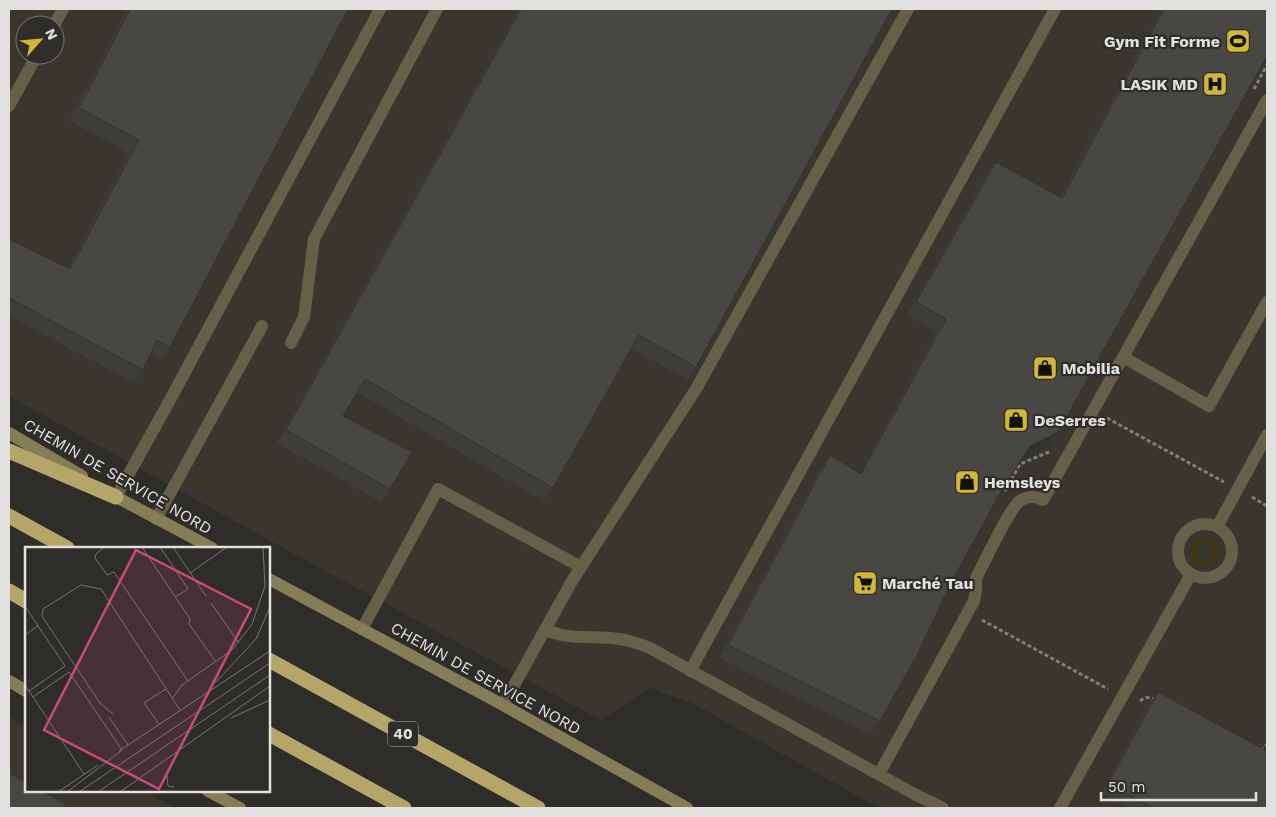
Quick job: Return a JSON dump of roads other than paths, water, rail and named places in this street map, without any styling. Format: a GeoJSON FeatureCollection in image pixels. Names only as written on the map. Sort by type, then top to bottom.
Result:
{"type":"FeatureCollection","features":[{"type":"Feature","properties":{"kind":"highway"},"geometry":{"type":"LineString","coordinates":[[9,451],[116,497]]}},
{"type":"Feature","properties":{"kind":"highway"},"geometry":{"type":"LineString","coordinates":[[9,516],[65,547]]}},
{"type":"Feature","properties":{"kind":"highway"},"geometry":{"type":"LineString","coordinates":[[9,591],[25,600]]}},
{"type":"Feature","properties":{"kind":"highway","name":"40"},"geometry":{"type":"LineString","coordinates":[[270,661],[538,808]]}},
{"type":"Feature","properties":{"kind":"highway"},"geometry":{"type":"LineString","coordinates":[[270,735],[404,808]]}},
{"type":"Feature","properties":{"kind":"main road","name":"CHEMIN DE SERVICE NORD"},"geometry":{"type":"LineString","coordinates":[[9,433],[116,497],[210,547]]}},
{"type":"Feature","properties":{"kind":"main road","name":"CHEMIN DE SERVICE NORD"},"geometry":{"type":"LineString","coordinates":[[270,580],[687,808]]}},
{"type":"Feature","properties":{"kind":"main road"},"geometry":{"type":"LineString","coordinates":[[9,681],[25,690]]}},
{"type":"Feature","properties":{"kind":"main road"},"geometry":{"type":"LineString","coordinates":[[210,792],[240,808]]}},
{"type":"Feature","properties":{"kind":"main road"},"geometry":{"type":"LineString","coordinates":[[672,799],[698,808]]}},
{"type":"Feature","properties":{"kind":"street"},"geometry":{"type":"LineString","coordinates":[[116,497],[175,392],[380,9]]}},
{"type":"Feature","properties":{"kind":"street"},"geometry":{"type":"LineString","coordinates":[[290,343],[304,317],[314,239],[437,9]]}},
{"type":"Feature","properties":{"kind":"street"},"geometry":{"type":"LineString","coordinates":[[503,706],[581,567],[696,389],[908,9]]}},
{"type":"Feature","properties":{"kind":"street"},"geometry":{"type":"LineString","coordinates":[[690,671],[1055,9]]}},
{"type":"Feature","properties":{"kind":"street"},"geometry":{"type":"LineString","coordinates":[[9,106],[32,65]]}},
{"type":"Feature","properties":{"kind":"street"},"geometry":{"type":"LineString","coordinates":[[879,774],[974,601],[976,578],[1012,509],[1021,500],[1026,498],[1038,497],[1043,500],[1267,100]]}},
{"type":"Feature","properties":{"kind":"street"},"geometry":{"type":"LineString","coordinates":[[1123,357],[1209,406],[1267,302]]}},
{"type":"Feature","properties":{"kind":"street"},"geometry":{"type":"LineString","coordinates":[[156,519],[262,326]]}},
{"type":"Feature","properties":{"kind":"street"},"geometry":{"type":"LineString","coordinates":[[1217,527],[1267,436]]}},
{"type":"Feature","properties":{"kind":"street"},"geometry":{"type":"LineString","coordinates":[[362,629],[438,489],[581,567]]}},
{"type":"Feature","properties":{"kind":"street"},"geometry":{"type":"LineString","coordinates":[[1199,524],[1217,527],[1229,538],[1231,555],[1228,563],[1216,575],[1208,577],[1191,574],[1179,560],[1179,542],[1183,534],[1199,524]]}},
{"type":"Feature","properties":{"kind":"street"},"geometry":{"type":"LineString","coordinates":[[1060,808],[1191,574]]}},
{"type":"Feature","properties":{"kind":"street"},"geometry":{"type":"LineString","coordinates":[[545,629],[555,634],[619,639],[650,648],[943,808]]}},
{"type":"Feature","properties":{"kind":"place","name":"Gym Fit Forme"},"geometry":{"type":"Point","coordinates":[1238,41]}},
{"type":"Feature","properties":{"kind":"place","name":"LASIK MD"},"geometry":{"type":"Point","coordinates":[1215,84]}},
{"type":"Feature","properties":{"kind":"place","name":"Mobilia"},"geometry":{"type":"Point","coordinates":[1045,368]}},
{"type":"Feature","properties":{"kind":"place","name":"DeSerres"},"geometry":{"type":"Point","coordinates":[1016,420]}},
{"type":"Feature","properties":{"kind":"place","name":"Hemsleys"},"geometry":{"type":"Point","coordinates":[967,482]}},
{"type":"Feature","properties":{"kind":"place","name":"Marché Tau"},"geometry":{"type":"Point","coordinates":[865,583]}}]}
